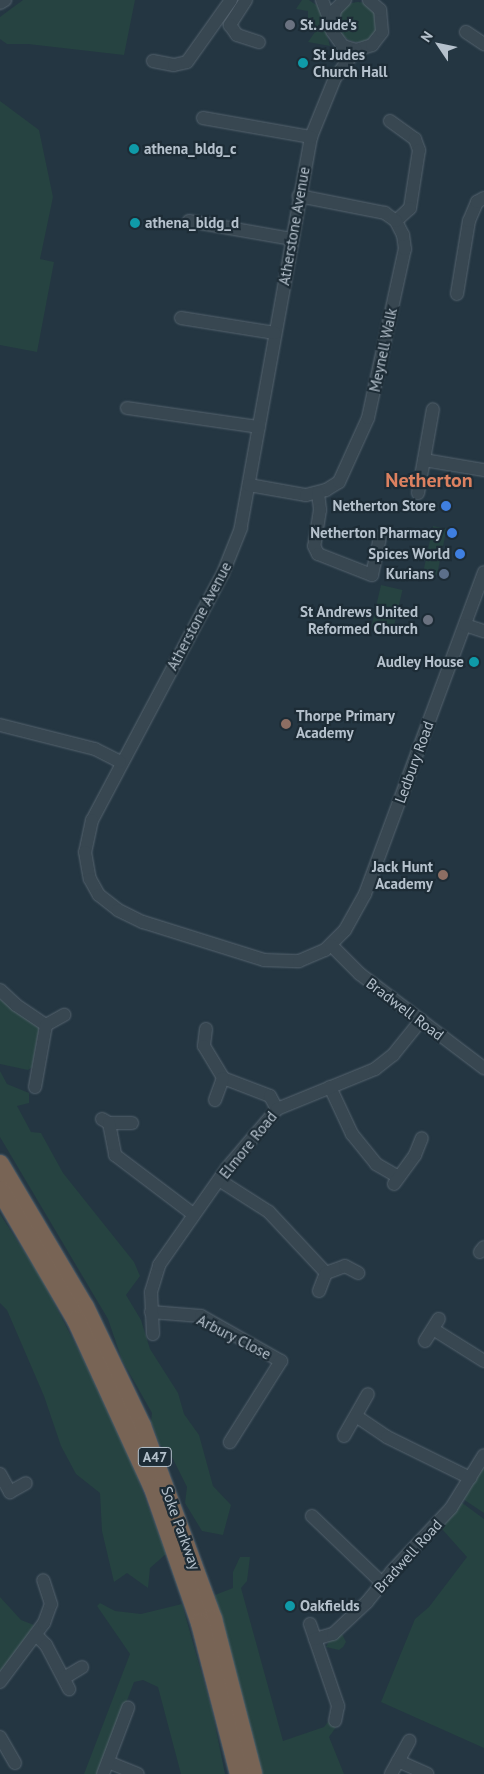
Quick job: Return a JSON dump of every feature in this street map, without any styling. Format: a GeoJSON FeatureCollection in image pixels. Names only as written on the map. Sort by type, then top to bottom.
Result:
{"type":"FeatureCollection","features":[{"type":"Feature","properties":{"kind":"highway","name":"Soke Parkway"},"geometry":{"type":"LineString","coordinates":[[0,1164],[85,1306],[145,1434],[213,1619],[253,1774]]}},
{"type":"Feature","properties":{"kind":"highway","name":"Soke Parkway"},"geometry":{"type":"LineString","coordinates":[[0,1190],[76,1320],[153,1488],[200,1623],[239,1774]]}},
{"type":"Feature","properties":{"kind":"street"},"geometry":{"type":"LineString","coordinates":[[0,3],[4,0]]}},
{"type":"Feature","properties":{"kind":"street"},"geometry":{"type":"LineString","coordinates":[[153,61],[174,65],[187,62],[231,0]]}},
{"type":"Feature","properties":{"kind":"street"},"geometry":{"type":"LineString","coordinates":[[246,0],[230,25],[237,34],[260,42]]}},
{"type":"Feature","properties":{"kind":"street"},"geometry":{"type":"LineString","coordinates":[[324,0],[343,1]]}},
{"type":"Feature","properties":{"kind":"street","name":"Atherstone Avenue"},"geometry":{"type":"LineString","coordinates":[[324,0],[340,54],[336,78]]}},
{"type":"Feature","properties":{"kind":"street"},"geometry":{"type":"LineString","coordinates":[[337,40],[356,50],[365,48],[378,39],[383,24],[381,5],[369,0]]}},
{"type":"Feature","properties":{"kind":"street"},"geometry":{"type":"LineString","coordinates":[[331,24],[334,10],[343,1]]}},
{"type":"Feature","properties":{"kind":"street"},"geometry":{"type":"LineString","coordinates":[[466,32],[484,44]]}},
{"type":"Feature","properties":{"kind":"street","name":"Atherstone Avenue"},"geometry":{"type":"LineString","coordinates":[[331,945],[299,962],[264,960],[144,922],[104,901],[90,879],[85,852],[92,820],[120,762],[226,568],[241,528],[311,137],[336,78],[356,50]]}},
{"type":"Feature","properties":{"kind":"street"},"geometry":{"type":"LineString","coordinates":[[203,118],[311,137]]}},
{"type":"Feature","properties":{"kind":"street"},"geometry":{"type":"LineString","coordinates":[[299,196],[385,213],[396,221],[410,208],[419,150],[415,139],[390,121]]}},
{"type":"Feature","properties":{"kind":"street"},"geometry":{"type":"LineString","coordinates":[[457,294],[469,221],[477,202],[484,198]]}},
{"type":"Feature","properties":{"kind":"street"},"geometry":{"type":"LineString","coordinates":[[189,221],[292,239]]}},
{"type":"Feature","properties":{"kind":"street","name":"Meynell Walk"},"geometry":{"type":"LineString","coordinates":[[249,485],[306,495],[318,493],[339,482],[368,418],[405,249],[396,221]]}},
{"type":"Feature","properties":{"kind":"street"},"geometry":{"type":"LineString","coordinates":[[181,318],[275,333]]}},
{"type":"Feature","properties":{"kind":"street"},"geometry":{"type":"LineString","coordinates":[[127,408],[258,427]]}},
{"type":"Feature","properties":{"kind":"street"},"geometry":{"type":"LineString","coordinates":[[418,493],[433,409]]}},
{"type":"Feature","properties":{"kind":"street"},"geometry":{"type":"LineString","coordinates":[[424,460],[484,470]]}},
{"type":"Feature","properties":{"kind":"street"},"geometry":{"type":"LineString","coordinates":[[318,493],[320,510],[314,546],[318,554],[372,575],[380,537]]}},
{"type":"Feature","properties":{"kind":"street","name":"Ledbury Road"},"geometry":{"type":"LineString","coordinates":[[331,945],[352,919],[365,894],[484,572]]}},
{"type":"Feature","properties":{"kind":"street"},"geometry":{"type":"LineString","coordinates":[[465,625],[484,631]]}},
{"type":"Feature","properties":{"kind":"street"},"geometry":{"type":"LineString","coordinates":[[0,725],[94,749],[120,762]]}},
{"type":"Feature","properties":{"kind":"street","name":"Bradwell Road"},"geometry":{"type":"LineString","coordinates":[[331,945],[347,964],[484,1068]]}},
{"type":"Feature","properties":{"kind":"street"},"geometry":{"type":"LineString","coordinates":[[0,990],[46,1025]]}},
{"type":"Feature","properties":{"kind":"street"},"geometry":{"type":"LineString","coordinates":[[33,1079],[46,1025],[64,1015]]}},
{"type":"Feature","properties":{"kind":"street","name":"Elmore Road"},"geometry":{"type":"LineString","coordinates":[[153,1334],[151,1292],[159,1266],[193,1214],[277,1108],[375,1069],[393,1055],[420,1020]]}},
{"type":"Feature","properties":{"kind":"street"},"geometry":{"type":"LineString","coordinates":[[206,1029],[204,1046],[223,1078],[270,1096],[277,1108]]}},
{"type":"Feature","properties":{"kind":"street"},"geometry":{"type":"LineString","coordinates":[[215,1100],[223,1078]]}},
{"type":"Feature","properties":{"kind":"street"},"geometry":{"type":"LineString","coordinates":[[330,1087],[352,1134],[376,1164],[396,1180],[415,1156],[422,1138]]}},
{"type":"Feature","properties":{"kind":"street"},"geometry":{"type":"LineString","coordinates":[[132,1123],[106,1121],[115,1155],[193,1214]]}},
{"type":"Feature","properties":{"kind":"street"},"geometry":{"type":"LineString","coordinates":[[219,1180],[269,1212],[326,1273]]}},
{"type":"Feature","properties":{"kind":"street"},"geometry":{"type":"LineString","coordinates":[[319,1291],[326,1273],[345,1266],[358,1273]]}},
{"type":"Feature","properties":{"kind":"street","name":"Arbury Close"},"geometry":{"type":"LineString","coordinates":[[152,1312],[202,1316],[281,1361],[230,1442]]}},
{"type":"Feature","properties":{"kind":"street"},"geometry":{"type":"LineString","coordinates":[[425,1341],[436,1324],[484,1361]]}},
{"type":"Feature","properties":{"kind":"street"},"geometry":{"type":"LineString","coordinates":[[344,1436],[368,1394]]}},
{"type":"Feature","properties":{"kind":"street"},"geometry":{"type":"LineString","coordinates":[[356,1416],[386,1437],[470,1478]]}},
{"type":"Feature","properties":{"kind":"street","name":"Bradwell Road"},"geometry":{"type":"LineString","coordinates":[[315,1639],[333,1634],[345,1624],[445,1514],[484,1455]]}},
{"type":"Feature","properties":{"kind":"street"},"geometry":{"type":"LineString","coordinates":[[0,1474],[10,1492],[26,1483]]}},
{"type":"Feature","properties":{"kind":"street"},"geometry":{"type":"LineString","coordinates":[[312,1515],[382,1583]]}},
{"type":"Feature","properties":{"kind":"street"},"geometry":{"type":"LineString","coordinates":[[0,1682],[36,1635],[51,1604],[44,1580]]}},
{"type":"Feature","properties":{"kind":"street"},"geometry":{"type":"LineString","coordinates":[[310,1624],[338,1706],[335,1721]]}},
{"type":"Feature","properties":{"kind":"street"},"geometry":{"type":"LineString","coordinates":[[36,1635],[46,1645],[66,1683],[82,1667]]}},
{"type":"Feature","properties":{"kind":"street"},"geometry":{"type":"LineString","coordinates":[[128,1708],[106,1768],[138,1774]]}},
{"type":"Feature","properties":{"kind":"street"},"geometry":{"type":"LineString","coordinates":[[0,1737],[15,1763]]}},
{"type":"Feature","properties":{"kind":"street"},"geometry":{"type":"LineString","coordinates":[[391,1774],[409,1741]]}},
{"type":"Feature","properties":{"kind":"street"},"geometry":{"type":"LineString","coordinates":[[398,1761],[427,1774]]}},
{"type":"Feature","properties":{"kind":"green space"},"geometry":{"type":"Polygon","coordinates":[[[23,0],[135,0],[124,55],[28,44],[7,44],[0,39],[0,17],[23,0]]]}},
{"type":"Feature","properties":{"kind":"green space"},"geometry":{"type":"Polygon","coordinates":[[[302,0],[309,0],[319,7],[330,46],[308,42],[315,32],[308,28],[308,11],[296,9],[302,0]]]}},
{"type":"Feature","properties":{"kind":"green space"},"geometry":{"type":"Polygon","coordinates":[[[358,2],[372,8],[378,22],[372,36],[358,42],[344,36],[338,22],[344,8],[358,2]]]}},
{"type":"Feature","properties":{"kind":"green space"},"geometry":{"type":"Polygon","coordinates":[[[0,101],[39,130],[53,197],[40,259],[54,262],[37,352],[0,345],[0,101]]]}},
{"type":"Feature","properties":{"kind":"green space"},"geometry":{"type":"Polygon","coordinates":[[[433,526],[447,529],[437,575],[423,572],[433,526]]]}},
{"type":"Feature","properties":{"kind":"green space"},"geometry":{"type":"Polygon","coordinates":[[[381,585],[402,590],[393,633],[371,628],[381,585]]]}},
{"type":"Feature","properties":{"kind":"green space"},"geometry":{"type":"Polygon","coordinates":[[[0,999],[39,1028],[32,1067],[28,1070],[0,1064],[0,999]]]}},
{"type":"Feature","properties":{"kind":"green space"},"geometry":{"type":"Polygon","coordinates":[[[0,1071],[7,1084],[29,1093],[29,1103],[17,1106],[31,1132],[41,1133],[63,1173],[134,1262],[140,1276],[126,1295],[141,1320],[150,1349],[178,1393],[184,1414],[199,1435],[213,1486],[231,1505],[223,1535],[202,1531],[185,1503],[187,1487],[169,1451],[160,1445],[151,1422],[152,1413],[122,1360],[108,1319],[0,1137],[0,1071]]]}},
{"type":"Feature","properties":{"kind":"green space"},"geometry":{"type":"Polygon","coordinates":[[[0,1214],[41,1278],[82,1357],[136,1474],[166,1554],[150,1568],[148,1588],[127,1573],[114,1582],[102,1531],[100,1493],[76,1474],[61,1446],[44,1396],[7,1310],[0,1303],[0,1214]]]}},
{"type":"Feature","properties":{"kind":"green space"},"geometry":{"type":"Polygon","coordinates":[[[484,1467],[484,1513],[463,1499],[484,1467]]]}},
{"type":"Feature","properties":{"kind":"green space"},"geometry":{"type":"Polygon","coordinates":[[[461,1502],[484,1519],[484,1748],[381,1702],[415,1619],[429,1607],[467,1557],[442,1529],[461,1502]]]}},
{"type":"Feature","properties":{"kind":"green space"},"geometry":{"type":"Polygon","coordinates":[[[240,1557],[250,1557],[247,1581],[241,1588],[283,1741],[324,1727],[331,1718],[339,1723],[329,1737],[344,1774],[260,1774],[215,1595],[233,1588],[233,1572],[240,1557]]]}},
{"type":"Feature","properties":{"kind":"green space"},"geometry":{"type":"Polygon","coordinates":[[[0,1597],[21,1620],[34,1625],[5,1671],[0,1673],[0,1597]]]}},
{"type":"Feature","properties":{"kind":"green space"},"geometry":{"type":"Polygon","coordinates":[[[100,1603],[115,1611],[141,1614],[182,1604],[212,1710],[225,1774],[181,1774],[158,1687],[143,1680],[134,1682],[99,1774],[84,1774],[130,1654],[97,1606],[100,1603]]]}},
{"type":"Feature","properties":{"kind":"green space"},"geometry":{"type":"Polygon","coordinates":[[[341,1632],[346,1642],[343,1647],[339,1650],[326,1647],[331,1638],[341,1632]]]}},
{"type":"Feature","properties":{"kind":"place","name":"St. Jude's"},"geometry":{"type":"Point","coordinates":[290,25]}},
{"type":"Feature","properties":{"kind":"place","name":"St Judes Church Hall"},"geometry":{"type":"Point","coordinates":[303,63]}},
{"type":"Feature","properties":{"kind":"place","name":"athena_bldg_c"},"geometry":{"type":"Point","coordinates":[134,149]}},
{"type":"Feature","properties":{"kind":"place","name":"athena_bldg_d"},"geometry":{"type":"Point","coordinates":[135,223]}},
{"type":"Feature","properties":{"kind":"place","name":"Netherton Store"},"geometry":{"type":"Point","coordinates":[446,506]}},
{"type":"Feature","properties":{"kind":"place","name":"Netherton Pharmacy"},"geometry":{"type":"Point","coordinates":[452,533]}},
{"type":"Feature","properties":{"kind":"place","name":"Spices World"},"geometry":{"type":"Point","coordinates":[460,554]}},
{"type":"Feature","properties":{"kind":"place","name":"Kurians"},"geometry":{"type":"Point","coordinates":[444,574]}},
{"type":"Feature","properties":{"kind":"place","name":"St Andrews United Reformed Church"},"geometry":{"type":"Point","coordinates":[428,620]}},
{"type":"Feature","properties":{"kind":"place","name":"Audley House"},"geometry":{"type":"Point","coordinates":[474,662]}},
{"type":"Feature","properties":{"kind":"place","name":"Thorpe Primary Academy"},"geometry":{"type":"Point","coordinates":[286,724]}},
{"type":"Feature","properties":{"kind":"place","name":"Jack Hunt Academy"},"geometry":{"type":"Point","coordinates":[443,875]}},
{"type":"Feature","properties":{"kind":"place","name":"Oakfields"},"geometry":{"type":"Point","coordinates":[290,1606]}},
{"type":"Feature","properties":{"kind":"district","name":"Netherton"},"geometry":{"type":"Point","coordinates":[429,480]}}]}
